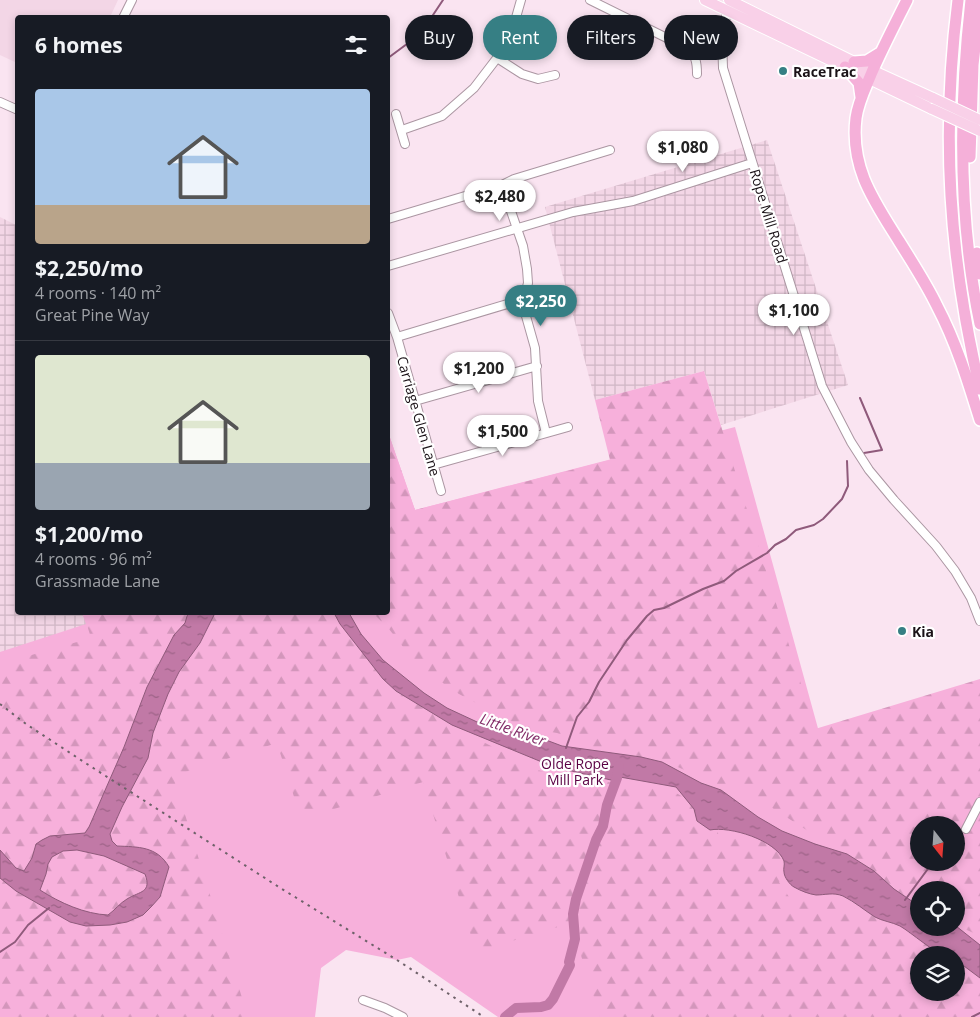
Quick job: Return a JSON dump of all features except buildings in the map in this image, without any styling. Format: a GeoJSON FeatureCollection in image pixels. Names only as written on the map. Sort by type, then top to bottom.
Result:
{"type":"FeatureCollection","features":[{"type":"Feature","properties":{"kind":"highway"},"geometry":{"type":"LineString","coordinates":[[907,0],[880,53],[861,97],[856,119],[855,138],[858,163],[862,177],[872,197],[938,306],[958,351],[980,420]]}},
{"type":"Feature","properties":{"kind":"highway"},"geometry":{"type":"LineString","coordinates":[[958,0],[948,101],[951,218],[956,269],[967,332],[980,389]]}},
{"type":"Feature","properties":{"kind":"highway"},"geometry":{"type":"LineString","coordinates":[[952,50],[962,0]]}},
{"type":"Feature","properties":{"kind":"highway"},"geometry":{"type":"LineString","coordinates":[[971,0],[964,76],[963,158],[969,252],[980,324]]}},
{"type":"Feature","properties":{"kind":"highway"},"geometry":{"type":"LineString","coordinates":[[980,2],[971,94],[970,164],[974,226],[980,274]]}},
{"type":"Feature","properties":{"kind":"highway"},"geometry":{"type":"LineString","coordinates":[[861,97],[858,83],[850,65],[867,61],[880,53]]}},
{"type":"Feature","properties":{"kind":"main road"},"geometry":{"type":"LineString","coordinates":[[705,0],[746,5],[850,65]]}},
{"type":"Feature","properties":{"kind":"main road"},"geometry":{"type":"LineString","coordinates":[[728,3],[932,104],[980,131]]}},
{"type":"Feature","properties":{"kind":"main road"},"geometry":{"type":"LineString","coordinates":[[932,104],[980,120]]}},
{"type":"Feature","properties":{"kind":"street"},"geometry":{"type":"LineString","coordinates":[[124,15],[132,0]]}},
{"type":"Feature","properties":{"kind":"street"},"geometry":{"type":"LineString","coordinates":[[517,15],[521,0]]}},
{"type":"Feature","properties":{"kind":"street"},"geometry":{"type":"LineString","coordinates":[[590,0],[687,48],[692,52],[696,61],[697,74]]}},
{"type":"Feature","properties":{"kind":"street","name":"Rope Mill Road"},"geometry":{"type":"LineString","coordinates":[[728,3],[722,38],[723,68],[822,386],[834,412],[869,470],[936,546],[955,571],[971,598],[980,621]]}},
{"type":"Feature","properties":{"kind":"street"},"geometry":{"type":"LineString","coordinates":[[402,130],[442,116],[474,88],[495,60]]}},
{"type":"Feature","properties":{"kind":"street"},"geometry":{"type":"LineString","coordinates":[[500,60],[522,74],[538,79],[556,75]]}},
{"type":"Feature","properties":{"kind":"street"},"geometry":{"type":"LineString","coordinates":[[0,102],[15,109]]}},
{"type":"Feature","properties":{"kind":"street"},"geometry":{"type":"LineString","coordinates":[[396,114],[406,144]]}},
{"type":"Feature","properties":{"kind":"street"},"geometry":{"type":"LineString","coordinates":[[390,218],[502,185],[514,178],[610,150]]}},
{"type":"Feature","properties":{"kind":"street"},"geometry":{"type":"LineString","coordinates":[[390,265],[573,212],[633,201],[752,163]]}},
{"type":"Feature","properties":{"kind":"street"},"geometry":{"type":"LineString","coordinates":[[502,185],[523,246],[528,283],[524,299],[524,309],[535,348],[538,401],[546,433]]}},
{"type":"Feature","properties":{"kind":"street"},"geometry":{"type":"LineString","coordinates":[[397,337],[524,299]]}},
{"type":"Feature","properties":{"kind":"street","name":"Carriage Glen Lane"},"geometry":{"type":"LineString","coordinates":[[390,318],[441,491]]}},
{"type":"Feature","properties":{"kind":"street"},"geometry":{"type":"LineString","coordinates":[[415,401],[537,366]]}},
{"type":"Feature","properties":{"kind":"street"},"geometry":{"type":"LineString","coordinates":[[433,465],[568,427]]}},
{"type":"Feature","properties":{"kind":"street"},"geometry":{"type":"LineString","coordinates":[[966,829],[980,802]]}},
{"type":"Feature","properties":{"kind":"street"},"geometry":{"type":"LineString","coordinates":[[363,1000],[404,1017]]}},
{"type":"Feature","properties":{"kind":"shaded area"},"geometry":{"type":"Polygon","coordinates":[[[0,0],[118,0],[111,15],[15,15],[15,62],[0,55],[0,0]]]}},
{"type":"Feature","properties":{"kind":"shaded area"},"geometry":{"type":"Polygon","coordinates":[[[767,140],[848,385],[721,425],[704,371],[595,400],[545,207],[767,140]]]}},
{"type":"Feature","properties":{"kind":"shaded area"},"geometry":{"type":"Polygon","coordinates":[[[0,217],[15,224],[15,615],[84,615],[91,638],[0,664],[0,217]]]}},
{"type":"Feature","properties":{"kind":"green space"},"geometry":{"type":"Polygon","coordinates":[[[704,371],[815,729],[980,679],[980,936],[965,929],[965,881],[910,881],[910,901],[850,858],[763,802],[733,787],[717,785],[707,778],[671,764],[585,745],[557,733],[528,728],[508,720],[459,694],[425,671],[375,615],[390,615],[390,438],[415,510],[610,460],[595,400],[704,371]]]}},
{"type":"Feature","properties":{"kind":"green space","name":"Olde Rope Mill Park"},"geometry":{"type":"Polygon","coordinates":[[[735,427],[822,743],[980,777],[980,1017],[498,1017],[411,957],[397,960],[346,950],[321,968],[315,1017],[0,1017],[0,652],[86,624],[83,615],[390,615],[390,438],[415,510],[735,427]]]}},
{"type":"Feature","properties":{"kind":"green space"},"geometry":{"type":"Polygon","coordinates":[[[84,615],[350,615],[350,625],[360,647],[435,714],[449,724],[535,769],[559,777],[667,790],[678,794],[689,801],[716,828],[721,841],[729,840],[745,832],[757,837],[787,856],[790,871],[779,882],[789,897],[830,900],[894,923],[910,933],[910,936],[914,936],[930,946],[910,946],[910,1001],[965,1001],[965,969],[972,973],[973,982],[980,987],[980,1017],[600,1017],[571,923],[476,952],[423,782],[301,819],[277,743],[173,776],[248,1017],[0,1017],[0,664],[91,638],[84,615]]]}},
{"type":"Feature","properties":{"kind":"water"},"geometry":{"type":"Polygon","coordinates":[[[187,615],[214,615],[200,643],[179,672],[168,694],[153,733],[148,758],[110,834],[112,841],[117,846],[153,851],[164,860],[169,867],[160,897],[143,915],[127,922],[86,926],[70,922],[16,891],[0,878],[0,850],[16,868],[24,871],[32,858],[36,844],[42,840],[50,836],[85,833],[124,747],[147,687],[174,635],[185,623],[187,615]],[[77,850],[63,851],[52,857],[40,890],[73,907],[108,915],[124,901],[144,891],[147,885],[145,874],[104,856],[77,850]]]}},
{"type":"Feature","properties":{"kind":"water"},"geometry":{"type":"Polygon","coordinates":[[[335,615],[350,615],[361,634],[383,660],[424,693],[447,708],[490,728],[538,737],[562,746],[641,757],[662,762],[701,783],[721,790],[758,817],[782,831],[847,854],[874,871],[894,889],[910,900],[910,933],[894,923],[875,917],[843,896],[832,894],[813,895],[794,887],[785,876],[784,861],[772,847],[752,836],[729,830],[710,830],[697,821],[694,809],[676,787],[620,777],[611,780],[554,767],[452,725],[396,691],[383,679],[335,615]]]}},
{"type":"Feature","properties":{"kind":"water"},"geometry":{"type":"Polygon","coordinates":[[[965,933],[980,945],[980,978],[965,967],[965,946],[928,946],[914,936],[965,936],[965,933]]]}},
{"type":"Feature","properties":{"kind":"waterway"},"geometry":{"type":"LineString","coordinates":[[390,57],[415,38],[443,0]]}},
{"type":"Feature","properties":{"kind":"waterway"},"geometry":{"type":"LineString","coordinates":[[860,398],[882,450],[864,453]]}},
{"type":"Feature","properties":{"kind":"waterway"},"geometry":{"type":"LineString","coordinates":[[566,748],[577,717],[589,702],[599,682],[627,640],[647,616],[654,610],[664,608],[724,581],[736,571],[767,553],[796,530],[814,525],[823,519],[842,499],[848,486],[847,461]]}},
{"type":"Feature","properties":{"kind":"waterway"},"geometry":{"type":"LineString","coordinates":[[505,1017],[516,1008],[548,1005],[570,965],[569,962],[575,939],[573,914],[576,899],[596,840],[603,826],[607,805],[617,778],[619,766]]}},
{"type":"Feature","properties":{"kind":"waterway"},"geometry":{"type":"LineString","coordinates":[[905,900],[926,871]]}},
{"type":"Feature","properties":{"kind":"waterway"},"geometry":{"type":"LineString","coordinates":[[0,952],[15,942],[28,925],[49,908]]}},
{"type":"Feature","properties":{"kind":"waterway"},"geometry":{"type":"LineString","coordinates":[[972,1017],[980,1013]]}},
{"type":"Feature","properties":{"kind":"railway"},"geometry":{"type":"LineString","coordinates":[[0,704],[26,724],[87,764],[484,1017]]}},
{"type":"Feature","properties":{"kind":"place","name":"RaceTrac"},"geometry":{"type":"Point","coordinates":[783,71]}},
{"type":"Feature","properties":{"kind":"place","name":"Kia"},"geometry":{"type":"Point","coordinates":[902,631]}},
{"type":"Feature","properties":{"kind":"water label","name":"Little River"},"geometry":{"type":"Point","coordinates":[513,729]}}]}
